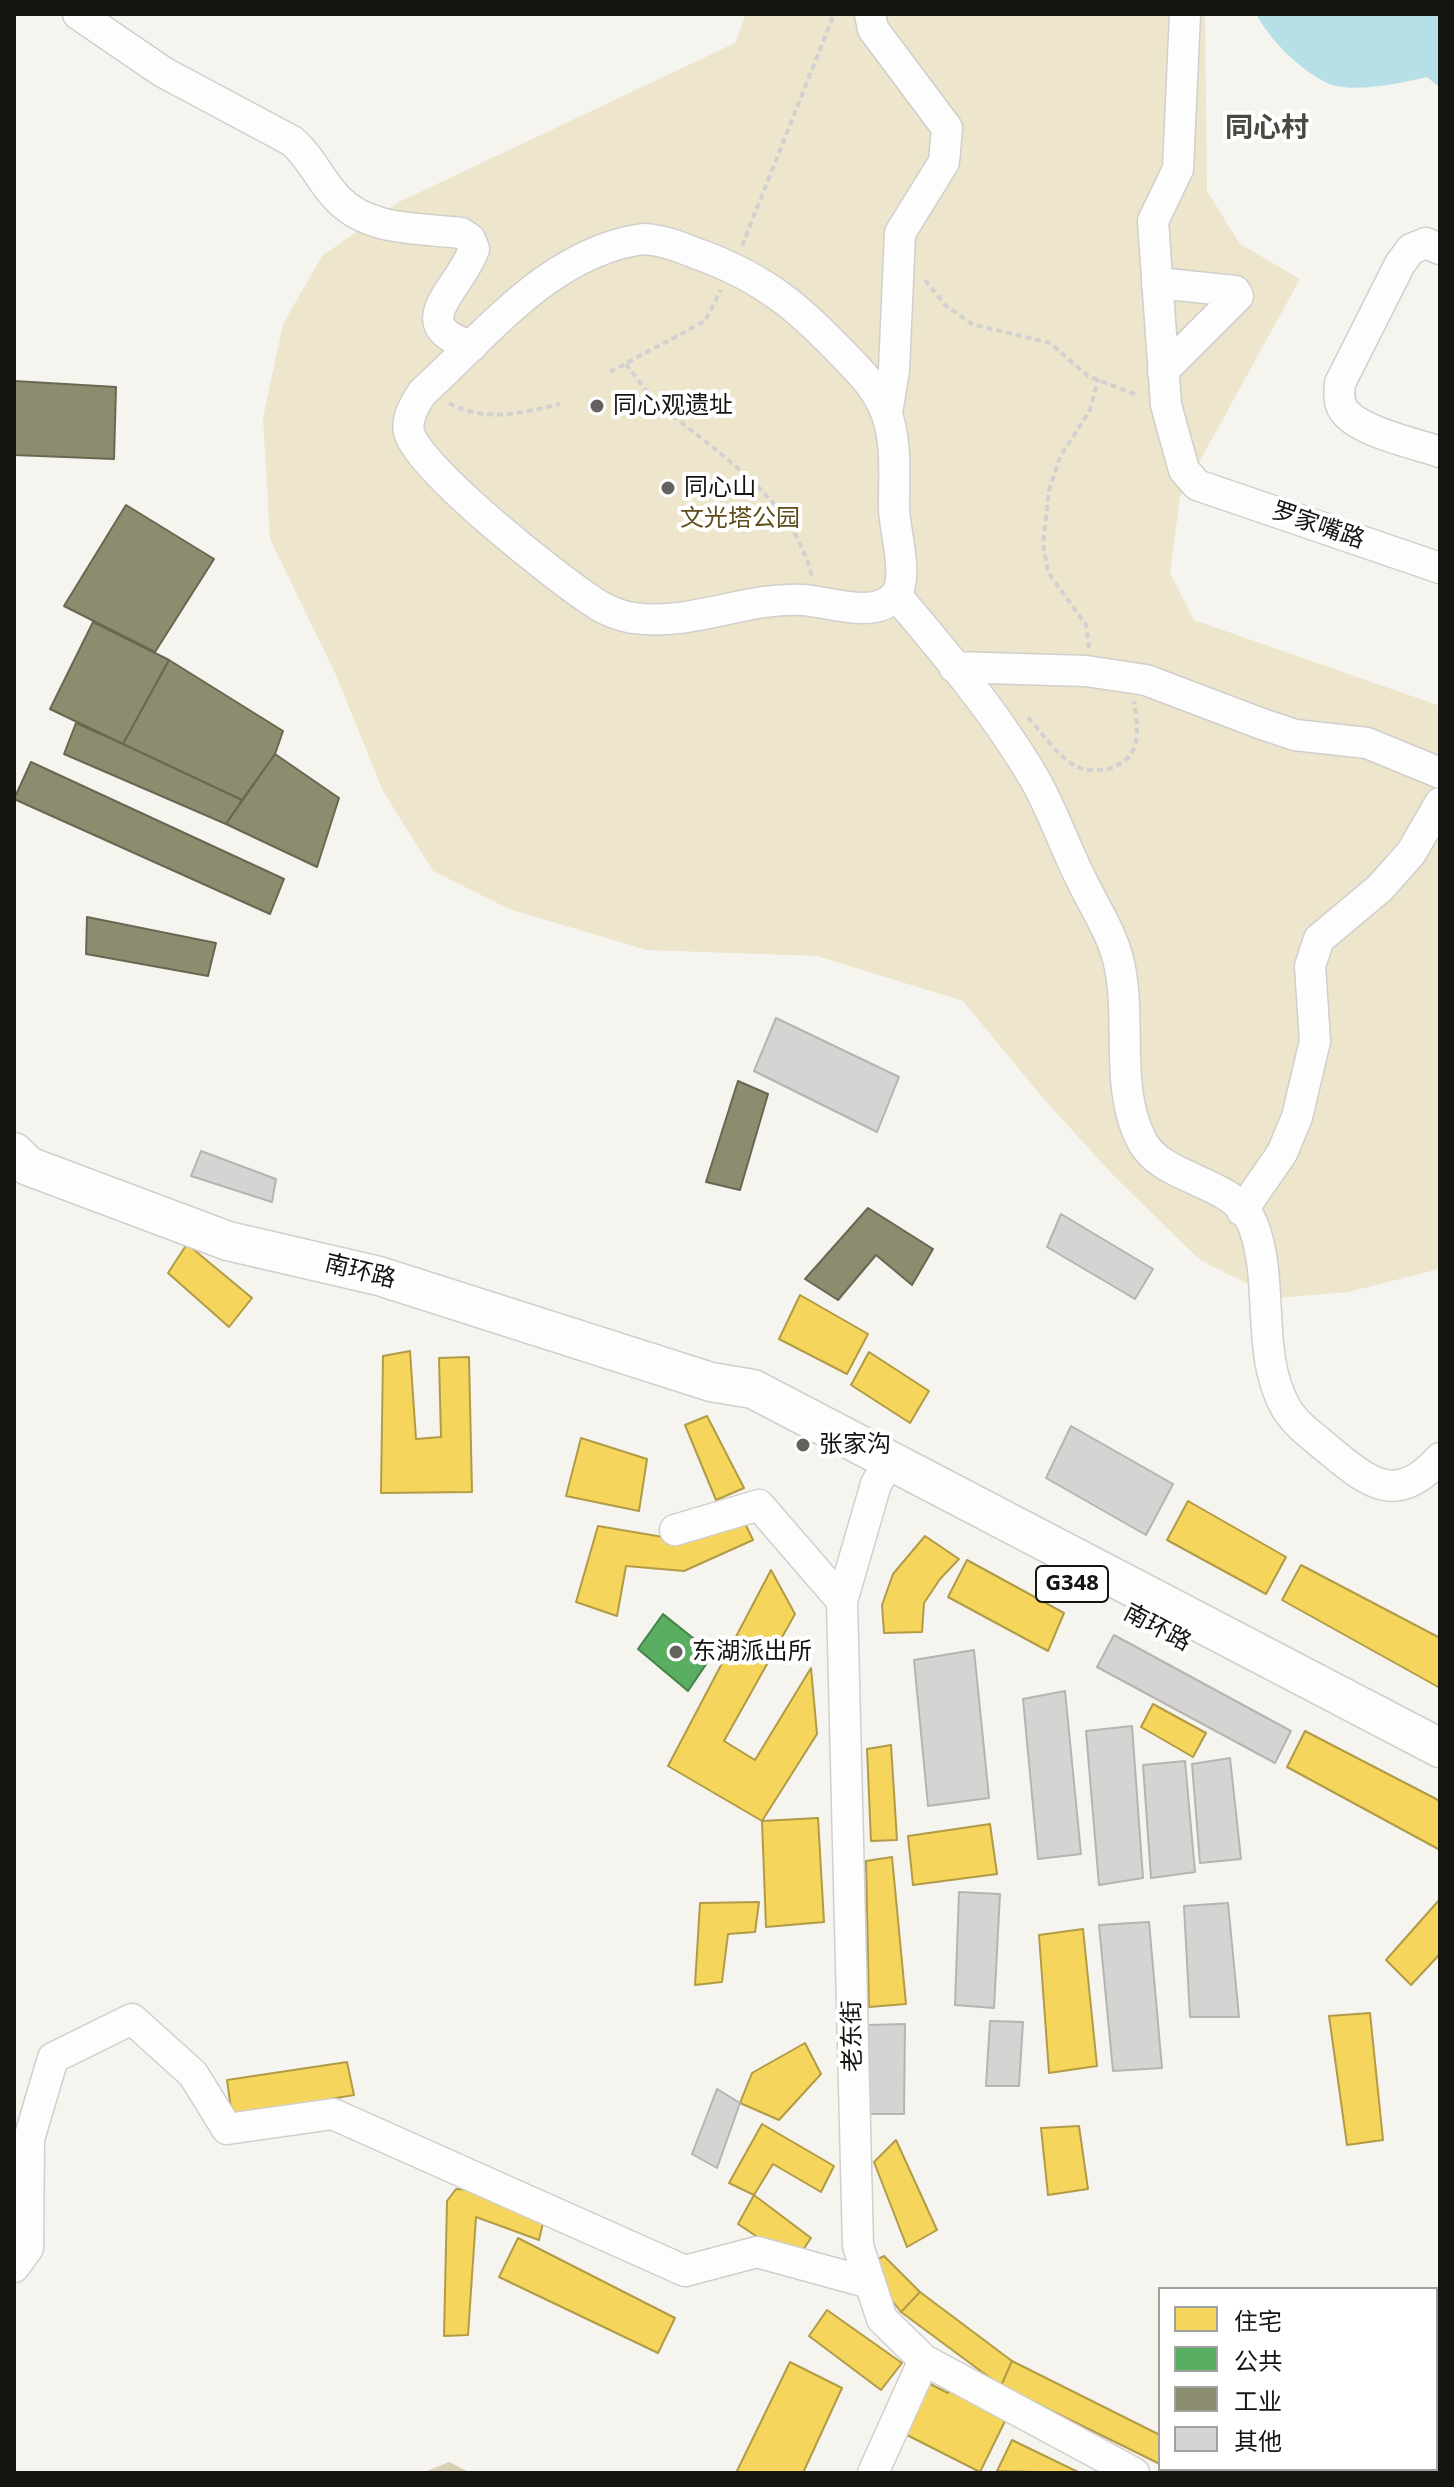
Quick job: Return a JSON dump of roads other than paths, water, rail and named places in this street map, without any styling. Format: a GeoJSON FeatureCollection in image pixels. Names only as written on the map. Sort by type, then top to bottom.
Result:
{"type":"FeatureCollection","features":[{"type":"Feature","properties":{"kind":"main road","name":"南环路"},"geometry":{"type":"LineString","coordinates":[[14,1152],[28,1166],[228,1241],[379,1276],[711,1382],[740,1412],[883,1473],[1440,1748]]}},
{"type":"Feature","properties":{"kind":"main road","name":"南环路"},"geometry":{"type":"LineString","coordinates":[[883,1473],[1440,1775]]}},
{"type":"Feature","properties":{"kind":"street"},"geometry":{"type":"LineString","coordinates":[[78,14],[163,72],[292,141],[309,156],[336,198],[356,214],[380,224],[461,233],[470,239],[474,249],[470,260],[444,299],[436,320],[440,332],[449,339],[472,346]]}},
{"type":"Feature","properties":{"kind":"street"},"geometry":{"type":"LineString","coordinates":[[870,14],[873,29],[947,128],[944,162],[900,233],[894,370],[887,413]]}},
{"type":"Feature","properties":{"kind":"street"},"geometry":{"type":"LineString","coordinates":[[1164,384],[1153,221],[1178,169],[1185,14]]}},
{"type":"Feature","properties":{"kind":"street"},"geometry":{"type":"LineString","coordinates":[[660,240],[734,266],[772,287],[867,379],[887,413],[896,444],[894,511],[902,580],[896,595],[884,604],[859,607],[772,600],[690,618],[632,618],[601,606],[512,538],[428,465],[408,430],[411,412],[429,386],[472,346],[546,278],[626,241],[660,240]]}},
{"type":"Feature","properties":{"kind":"street"},"geometry":{"type":"LineString","coordinates":[[1440,249],[1426,243],[1411,249],[1400,264],[1340,383],[1339,400],[1345,413],[1361,424],[1440,452]]}},
{"type":"Feature","properties":{"kind":"street"},"geometry":{"type":"LineString","coordinates":[[1157,283],[1235,291],[1238,296],[1164,384]]}},
{"type":"Feature","properties":{"kind":"street","name":"罗家嘴路"},"geometry":{"type":"LineString","coordinates":[[1164,384],[1184,470],[1197,485],[1440,568]]}},
{"type":"Feature","properties":{"kind":"street"},"geometry":{"type":"LineString","coordinates":[[896,595],[954,667],[1035,779],[1117,954],[1125,990],[1128,1083],[1134,1118],[1144,1145],[1159,1160],[1203,1182],[1251,1220],[1259,1245],[1277,1387],[1297,1423],[1360,1476],[1386,1488],[1406,1485],[1426,1474],[1440,1458]]}},
{"type":"Feature","properties":{"kind":"street"},"geometry":{"type":"LineString","coordinates":[[954,667],[1092,672],[1131,678],[1295,735],[1367,743],[1440,773]]}},
{"type":"Feature","properties":{"kind":"street"},"geometry":{"type":"LineString","coordinates":[[1242,1211],[1282,1153],[1297,1117],[1315,1041],[1310,966],[1319,939],[1380,888],[1411,853],[1440,803]]}},
{"type":"Feature","properties":{"kind":"street","name":"老东街"},"geometry":{"type":"LineString","coordinates":[[883,1473],[842,1601],[858,2246],[882,2319],[924,2360],[1134,2473]]}},
{"type":"Feature","properties":{"kind":"street"},"geometry":{"type":"LineString","coordinates":[[675,1530],[759,1505],[842,1601]]}},
{"type":"Feature","properties":{"kind":"street"},"geometry":{"type":"LineString","coordinates":[[14,2267],[28,2248],[29,2139],[53,2058],[132,2019],[193,2074],[227,2129],[333,2114],[685,2271],[757,2252],[870,2283]]}},
{"type":"Feature","properties":{"kind":"street"},"geometry":{"type":"LineString","coordinates":[[873,2473],[924,2360]]}},
{"type":"Feature","properties":{"kind":"water"},"geometry":{"type":"Polygon","coordinates":[[[1256,14],[1440,14],[1440,88],[1427,77],[1363,88],[1327,83],[1287,53],[1256,14]]]}},
{"type":"Feature","properties":{"kind":"place","name":"同心观遗址"},"geometry":{"type":"Point","coordinates":[597,406]}},
{"type":"Feature","properties":{"kind":"place","name":"同心山"},"geometry":{"type":"Point","coordinates":[668,488]}},
{"type":"Feature","properties":{"kind":"place","name":"张家沟"},"geometry":{"type":"Point","coordinates":[803,1445]}},
{"type":"Feature","properties":{"kind":"place","name":"东湖派出所"},"geometry":{"type":"Point","coordinates":[676,1652]}},
{"type":"Feature","properties":{"kind":"district","name":"同心村"},"geometry":{"type":"Point","coordinates":[1267,129]}},
{"type":"Feature","properties":{"kind":"park label","name":"文光塔公园"},"geometry":{"type":"Point","coordinates":[740,519]}}]}
